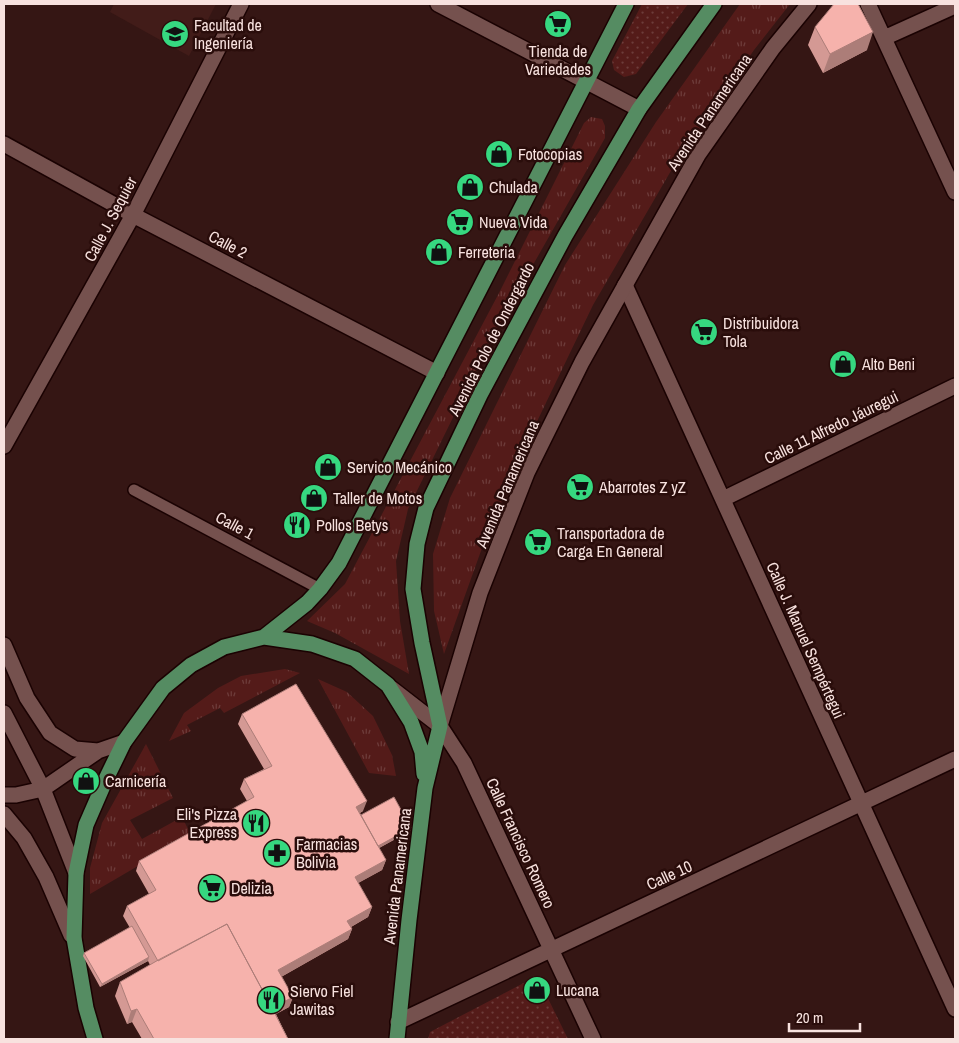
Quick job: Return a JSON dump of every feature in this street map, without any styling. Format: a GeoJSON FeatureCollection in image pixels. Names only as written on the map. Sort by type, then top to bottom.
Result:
{"type":"FeatureCollection","features":[{"type":"Feature","properties":{"kind":"main road","name":"Avenida Polo de Ondergardo"},"geometry":{"type":"LineString","coordinates":[[264,637],[307,603],[339,563],[626,4]]}},
{"type":"Feature","properties":{"kind":"main road","name":"Avenida Polo de Ondergardo"},"geometry":{"type":"LineString","coordinates":[[440,726],[422,643],[413,589],[417,544],[426,508],[480,395],[565,236],[639,109],[714,4]]}},
{"type":"Feature","properties":{"kind":"main road"},"geometry":{"type":"LineString","coordinates":[[95,1039],[86,1008],[74,938],[76,873],[86,825],[124,742],[163,688],[191,665],[224,647],[264,637],[312,644],[355,659],[388,686],[411,722],[422,752],[425,788]]}},
{"type":"Feature","properties":{"kind":"main road","name":"Avenida Panamericana"},"geometry":{"type":"LineString","coordinates":[[397,1039],[408,920],[425,788],[440,726]]}},
{"type":"Feature","properties":{"kind":"street","name":"Calle J. Sequier"},"geometry":{"type":"LineString","coordinates":[[4,446],[134,215],[241,4]]}},
{"type":"Feature","properties":{"kind":"street"},"geometry":{"type":"LineString","coordinates":[[438,4],[639,109]]}},
{"type":"Feature","properties":{"kind":"street","name":"Avenida Panamericana"},"geometry":{"type":"LineString","coordinates":[[440,726],[480,593],[527,473],[582,362],[698,155],[773,48],[809,4]]}},
{"type":"Feature","properties":{"kind":"street"},"geometry":{"type":"LineString","coordinates":[[868,4],[955,192]]}},
{"type":"Feature","properties":{"kind":"street"},"geometry":{"type":"LineString","coordinates":[[884,38],[955,6]]}},
{"type":"Feature","properties":{"kind":"street","name":"Calle 2"},"geometry":{"type":"LineString","coordinates":[[4,144],[134,215],[437,373]]}},
{"type":"Feature","properties":{"kind":"street","name":"Calle J. Manuel Sempértegui"},"geometry":{"type":"LineString","coordinates":[[625,285],[955,1009]]}},
{"type":"Feature","properties":{"kind":"street","name":"Calle 11 Alfredo Jáuregui"},"geometry":{"type":"LineString","coordinates":[[723,499],[955,386]]}},
{"type":"Feature","properties":{"kind":"street"},"geometry":{"type":"LineString","coordinates":[[4,645],[27,698],[50,733],[75,749],[98,751]]}},
{"type":"Feature","properties":{"kind":"street","name":"Calle Francisco Romero"},"geometry":{"type":"LineString","coordinates":[[388,686],[440,726],[464,763],[592,1039]]}},
{"type":"Feature","properties":{"kind":"street"},"geometry":{"type":"LineString","coordinates":[[4,713],[43,789],[76,873]]}},
{"type":"Feature","properties":{"kind":"street"},"geometry":{"type":"LineString","coordinates":[[4,795],[16,795],[43,789],[98,751],[124,742]]}},
{"type":"Feature","properties":{"kind":"street","name":"Calle 10"},"geometry":{"type":"LineString","coordinates":[[398,1022],[955,759]]}},
{"type":"Feature","properties":{"kind":"street"},"geometry":{"type":"LineString","coordinates":[[4,814],[24,838],[46,877],[74,938]]}},
{"type":"Feature","properties":{"kind":"lane","name":"Calle 1"},"geometry":{"type":"LineString","coordinates":[[134,490],[320,589]]}},
{"type":"Feature","properties":{"kind":"shaded area","name":"Facultad de Ingeniería"},"geometry":{"type":"Polygon","coordinates":[[[114,4],[216,4],[189,56],[110,12],[114,4]]]}},
{"type":"Feature","properties":{"kind":"green space"},"geometry":{"type":"Polygon","coordinates":[[[642,4],[688,4],[636,74],[624,77],[614,70],[612,61],[642,4]]]}},
{"type":"Feature","properties":{"kind":"green space"},"geometry":{"type":"Polygon","coordinates":[[[740,4],[790,4],[754,50],[672,169],[593,305],[530,436],[482,548],[444,654],[434,611],[433,554],[450,498],[565,265],[656,122],[740,4]]]}},
{"type":"Feature","properties":{"kind":"green space"},"geometry":{"type":"Polygon","coordinates":[[[591,117],[602,119],[605,126],[605,138],[496,330],[408,509],[396,561],[400,621],[409,674],[335,633],[307,621],[345,584],[499,293],[584,123],[591,117]]]}},
{"type":"Feature","properties":{"kind":"green space"},"geometry":{"type":"Polygon","coordinates":[[[285,669],[300,673],[224,713],[220,708],[187,725],[191,731],[169,741],[184,713],[218,688],[241,676],[285,669]]]}},
{"type":"Feature","properties":{"kind":"green space"},"geometry":{"type":"Polygon","coordinates":[[[318,679],[347,692],[373,716],[392,755],[396,776],[369,773],[318,679]]]}},
{"type":"Feature","properties":{"kind":"green space"},"geometry":{"type":"Polygon","coordinates":[[[146,744],[173,798],[130,820],[142,839],[182,817],[191,835],[90,894],[90,868],[102,823],[146,744]]]}},
{"type":"Feature","properties":{"kind":"green space"},"geometry":{"type":"Polygon","coordinates":[[[537,976],[568,1039],[428,1039],[430,1032],[537,976]]]}},
{"type":"Feature","properties":{"kind":"building"},"geometry":{"type":"Polygon","coordinates":[[[834,4],[858,4],[873,32],[830,54],[815,27],[834,4]]]}},
{"type":"Feature","properties":{"kind":"building"},"geometry":{"type":"Polygon","coordinates":[[[296,684],[367,801],[356,807],[386,860],[355,877],[372,907],[347,921],[352,929],[278,970],[293,997],[272,1008],[227,924],[158,961],[127,906],[156,890],[139,861],[254,797],[244,779],[272,766],[242,714],[296,684]]]}},
{"type":"Feature","properties":{"kind":"building"},"geometry":{"type":"Polygon","coordinates":[[[394,797],[411,828],[378,846],[361,815],[394,797]]]}},
{"type":"Feature","properties":{"kind":"building"},"geometry":{"type":"Polygon","coordinates":[[[227,924],[288,1039],[154,1039],[137,1009],[131,1011],[120,982],[227,924]]]}},
{"type":"Feature","properties":{"kind":"building"},"geometry":{"type":"Polygon","coordinates":[[[132,926],[149,957],[102,984],[84,953],[132,926]]]}},
{"type":"Feature","properties":{"kind":"place","name":"Tienda de Variedades"},"geometry":{"type":"Point","coordinates":[558,24]}},
{"type":"Feature","properties":{"kind":"place","name":"Facultad de Ingeniería"},"geometry":{"type":"Point","coordinates":[175,34]}},
{"type":"Feature","properties":{"kind":"place","name":"Fotocopias"},"geometry":{"type":"Point","coordinates":[499,154]}},
{"type":"Feature","properties":{"kind":"place","name":"Chulada"},"geometry":{"type":"Point","coordinates":[470,187]}},
{"type":"Feature","properties":{"kind":"place","name":"Nueva Vida"},"geometry":{"type":"Point","coordinates":[460,222]}},
{"type":"Feature","properties":{"kind":"place","name":"Ferreteria"},"geometry":{"type":"Point","coordinates":[439,252]}},
{"type":"Feature","properties":{"kind":"place","name":"Distribuidora Tola"},"geometry":{"type":"Point","coordinates":[704,332]}},
{"type":"Feature","properties":{"kind":"place","name":"Alto Beni"},"geometry":{"type":"Point","coordinates":[843,364]}},
{"type":"Feature","properties":{"kind":"place","name":"Servico Mecánico"},"geometry":{"type":"Point","coordinates":[328,467]}},
{"type":"Feature","properties":{"kind":"place","name":"Abarrotes Z yZ"},"geometry":{"type":"Point","coordinates":[580,487]}},
{"type":"Feature","properties":{"kind":"place","name":"Taller de Motos"},"geometry":{"type":"Point","coordinates":[314,498]}},
{"type":"Feature","properties":{"kind":"place","name":"Pollos Betys"},"geometry":{"type":"Point","coordinates":[297,525]}},
{"type":"Feature","properties":{"kind":"place","name":"Transportadora de Carga En General"},"geometry":{"type":"Point","coordinates":[538,542]}},
{"type":"Feature","properties":{"kind":"place","name":"Carnicería"},"geometry":{"type":"Point","coordinates":[86,781]}},
{"type":"Feature","properties":{"kind":"place","name":"Eli's Pizza Express"},"geometry":{"type":"Point","coordinates":[256,823]}},
{"type":"Feature","properties":{"kind":"place","name":"Farmacias Bolivia"},"geometry":{"type":"Point","coordinates":[277,853]}},
{"type":"Feature","properties":{"kind":"place","name":"Delizia"},"geometry":{"type":"Point","coordinates":[212,888]}},
{"type":"Feature","properties":{"kind":"place","name":"Lucana"},"geometry":{"type":"Point","coordinates":[537,990]}},
{"type":"Feature","properties":{"kind":"place","name":"Siervo Fiel Jawitas"},"geometry":{"type":"Point","coordinates":[271,1000]}}]}
